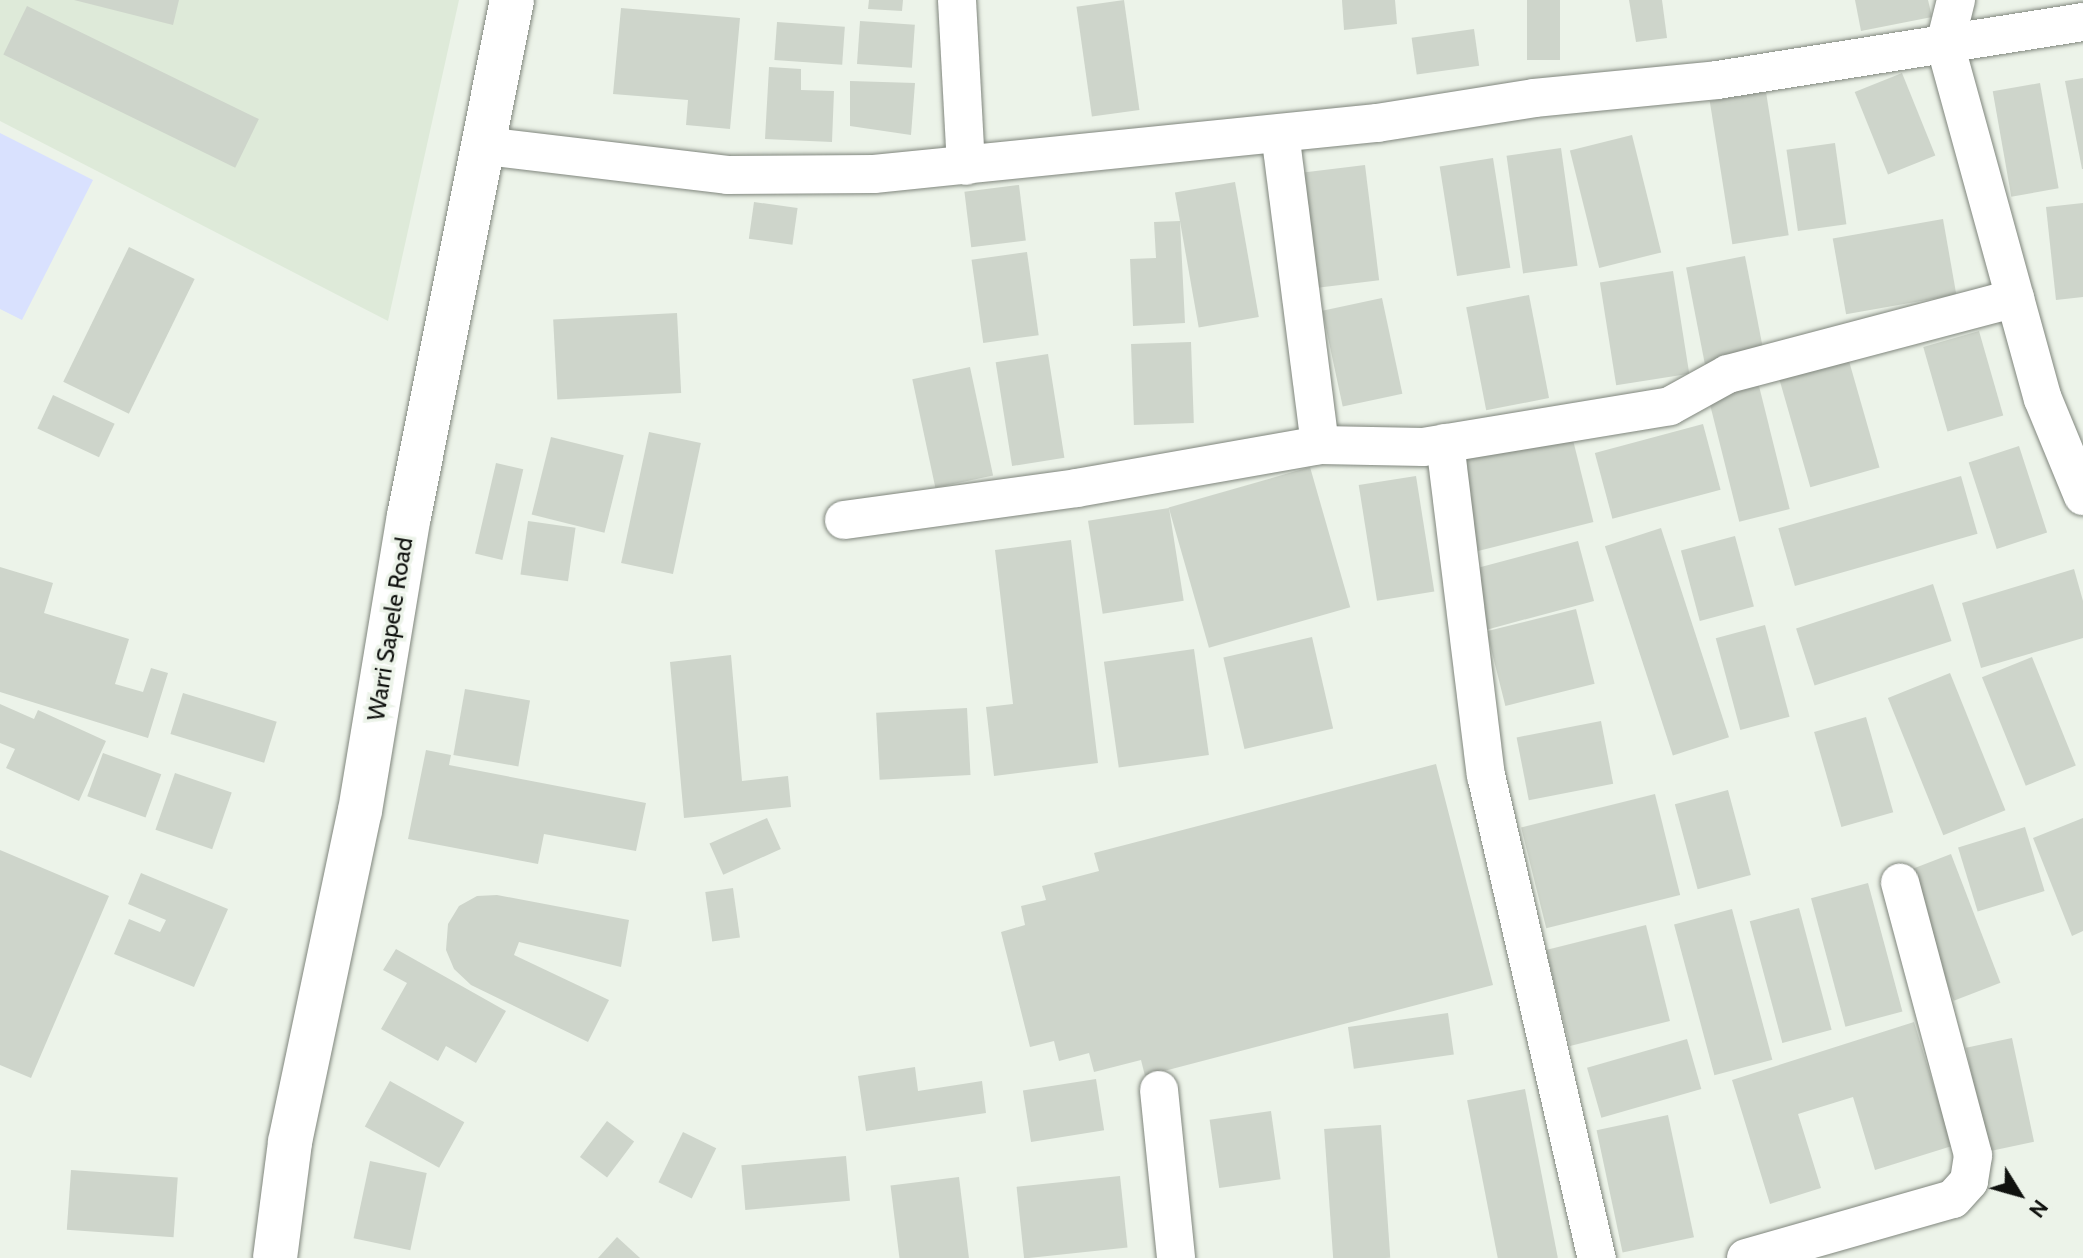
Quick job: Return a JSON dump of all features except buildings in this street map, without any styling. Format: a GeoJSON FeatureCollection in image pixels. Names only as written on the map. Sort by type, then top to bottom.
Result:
{"type":"FeatureCollection","features":[{"type":"Feature","properties":{"kind":"highway","name":"Warri Sapele Road"},"geometry":{"type":"LineString","coordinates":[[275,1258],[290,1142],[360,811],[409,516],[512,0]]}},
{"type":"Feature","properties":{"kind":"street"},"geometry":{"type":"LineString","coordinates":[[957,0],[966,166]]}},
{"type":"Feature","properties":{"kind":"street"},"geometry":{"type":"LineString","coordinates":[[1956,0],[1945,44],[2043,399],[2083,496]]}},
{"type":"Feature","properties":{"kind":"street"},"geometry":{"type":"LineString","coordinates":[[485,146],[727,175],[874,174],[1280,134],[1534,98],[1717,80],[2083,22]]}},
{"type":"Feature","properties":{"kind":"street"},"geometry":{"type":"LineString","coordinates":[[1280,134],[1320,445]]}},
{"type":"Feature","properties":{"kind":"street"},"geometry":{"type":"LineString","coordinates":[[844,520],[1077,488],[1320,445],[1445,443],[1670,406],[1728,374],[2015,298]]}},
{"type":"Feature","properties":{"kind":"street"},"geometry":{"type":"LineString","coordinates":[[1445,443],[1486,775],[1597,1258]]}},
{"type":"Feature","properties":{"kind":"street"},"geometry":{"type":"LineString","coordinates":[[1746,1258],[1953,1199],[1969,1181],[1973,1155],[1900,883]]}},
{"type":"Feature","properties":{"kind":"street"},"geometry":{"type":"LineString","coordinates":[[1159,1090],[1176,1258]]}},
{"type":"Feature","properties":{"kind":"shaded area"},"geometry":{"type":"Polygon","coordinates":[[[0,0],[459,0],[388,321],[0,121],[0,0]]]}},
{"type":"Feature","properties":{"kind":"shaded area"},"geometry":{"type":"Polygon","coordinates":[[[0,133],[93,180],[22,320],[0,309],[0,133]]]}}]}
